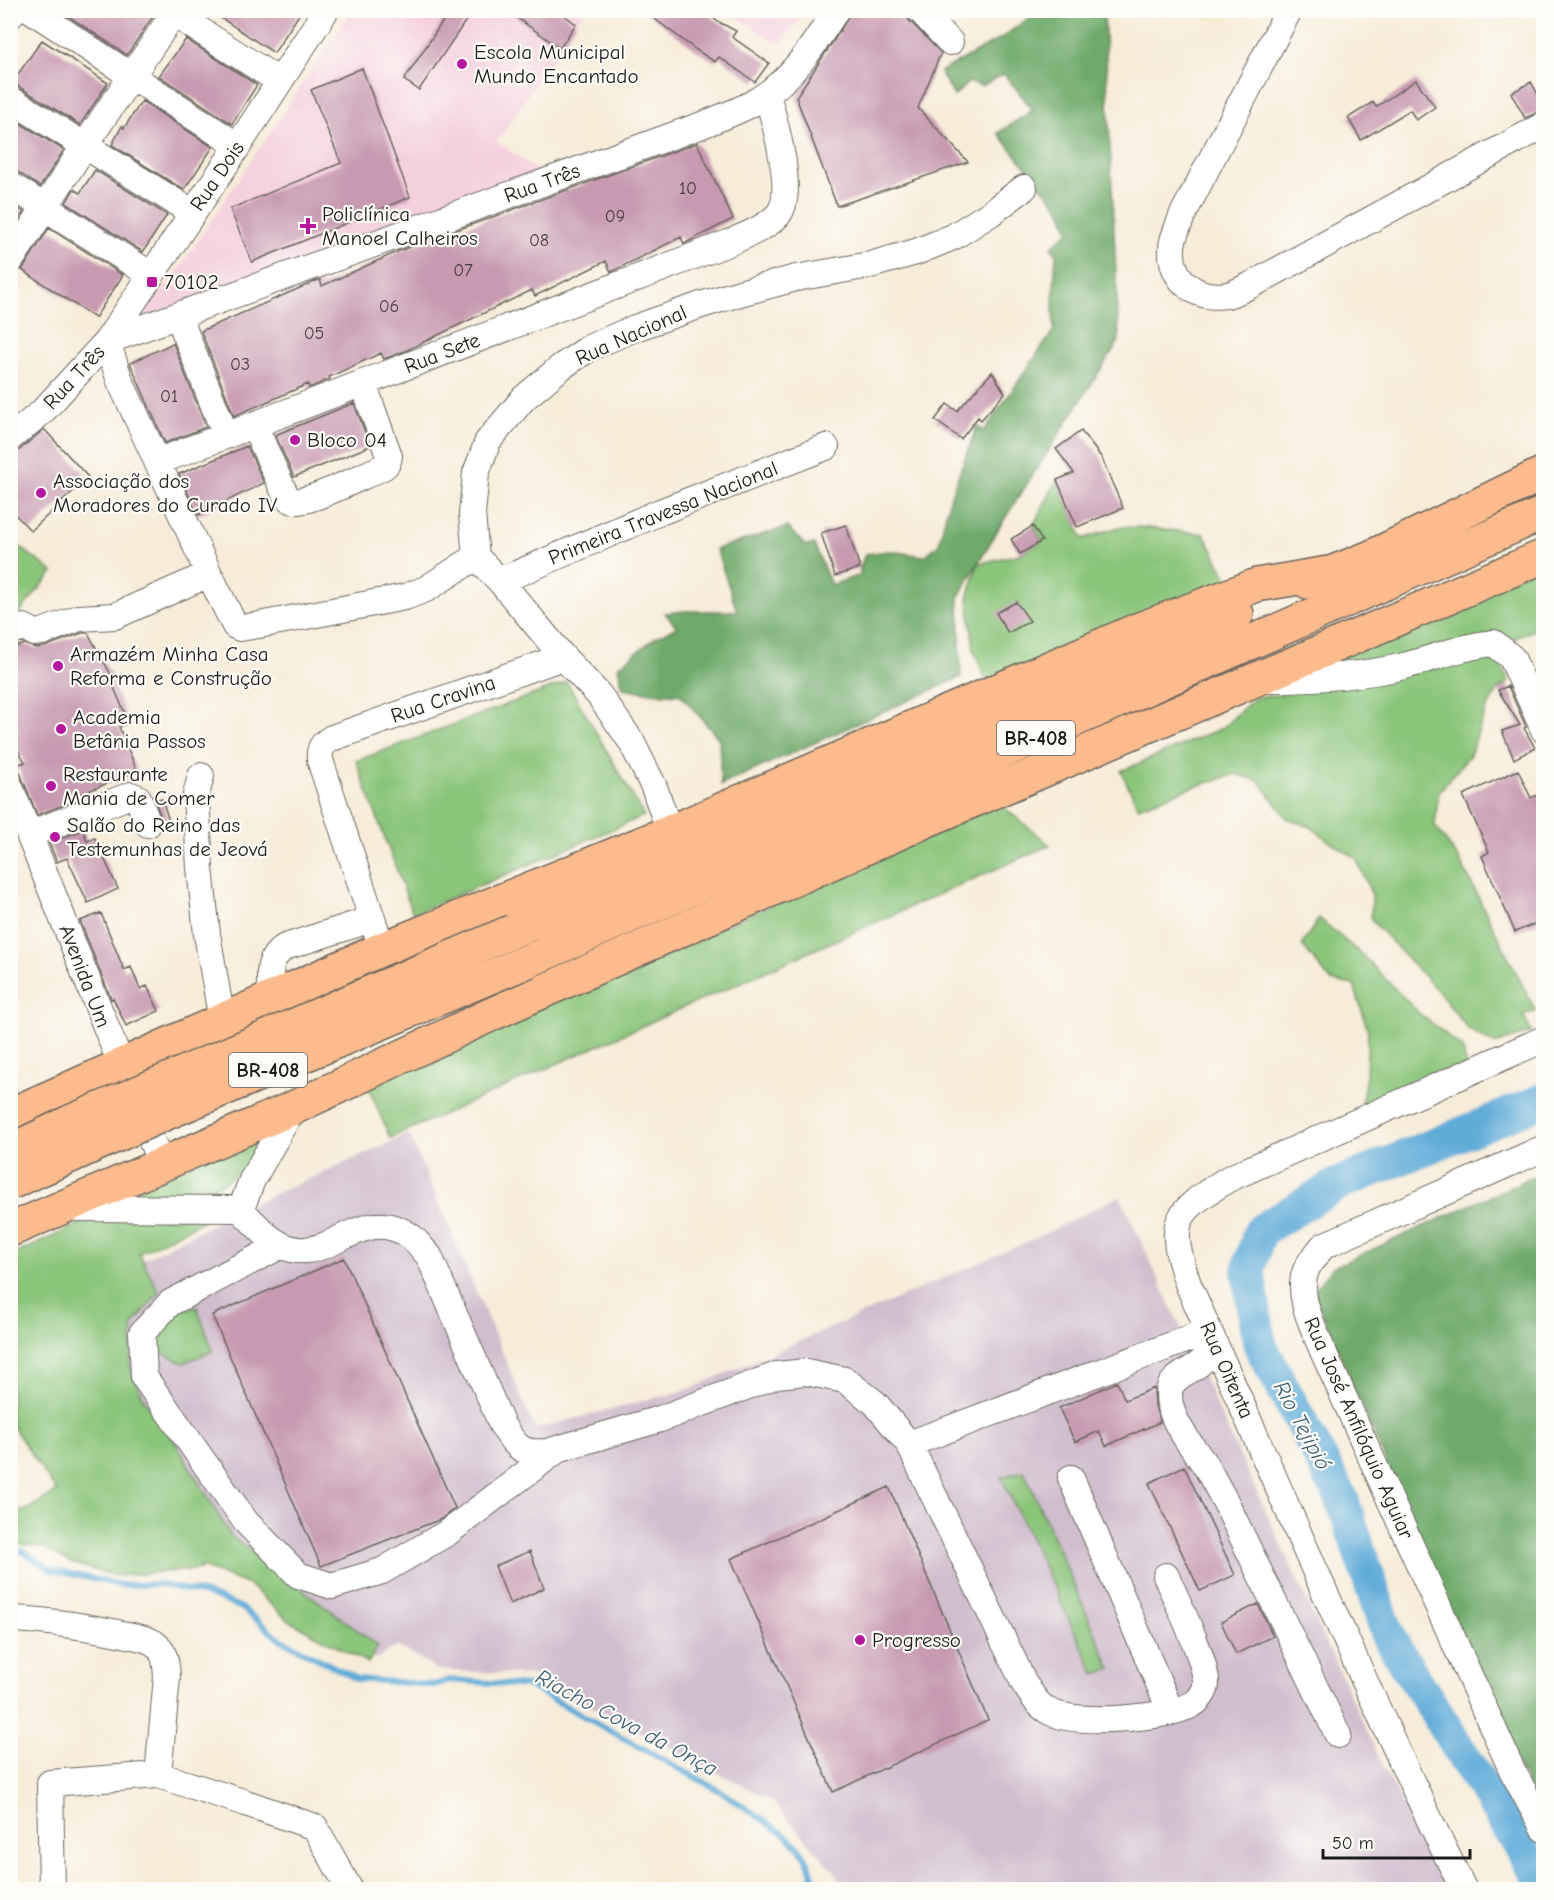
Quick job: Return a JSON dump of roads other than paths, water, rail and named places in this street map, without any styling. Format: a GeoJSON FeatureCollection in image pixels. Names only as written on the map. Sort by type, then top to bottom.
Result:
{"type":"FeatureCollection","features":[{"type":"Feature","properties":{"kind":"highway","name":"BR-408"},"geometry":{"type":"LineString","coordinates":[[10,1151],[70,1122],[716,846],[1328,573],[1371,557],[1544,473]]}},
{"type":"Feature","properties":{"kind":"highway","name":"BR-408"},"geometry":{"type":"LineString","coordinates":[[10,1183],[169,1112],[528,961],[1544,513]]}},
{"type":"Feature","properties":{"kind":"highway"},"geometry":{"type":"LineString","coordinates":[[1510,529],[1544,522]]}},
{"type":"Feature","properties":{"kind":"highway"},"geometry":{"type":"LineString","coordinates":[[10,1230],[293,1108],[492,1014],[930,819],[1544,556]]}},
{"type":"Feature","properties":{"kind":"highway"},"geometry":{"type":"LineString","coordinates":[[10,1115],[271,1000],[377,934],[670,832],[1137,630],[1199,606],[1257,585],[1328,573]]}},
{"type":"Feature","properties":{"kind":"street"},"geometry":{"type":"LineString","coordinates":[[10,16],[14,10]]}},
{"type":"Feature","properties":{"kind":"street"},"geometry":{"type":"LineString","coordinates":[[31,10],[238,146]]}},
{"type":"Feature","properties":{"kind":"street","name":"Rua Três"},"geometry":{"type":"LineString","coordinates":[[10,438],[42,412],[107,341],[702,125],[753,103],[767,94],[795,69],[809,53],[836,10]]}},
{"type":"Feature","properties":{"kind":"street"},"geometry":{"type":"LineString","coordinates":[[920,10],[950,42]]}},
{"type":"Feature","properties":{"kind":"street"},"geometry":{"type":"LineString","coordinates":[[1289,10],[1182,216],[1172,245],[1173,267],[1182,281],[1196,291],[1211,296],[1229,295],[1253,284],[1544,125]]}},
{"type":"Feature","properties":{"kind":"street","name":"Rua Dois"},"geometry":{"type":"LineString","coordinates":[[107,341],[238,146],[324,11]]}},
{"type":"Feature","properties":{"kind":"street"},"geometry":{"type":"LineString","coordinates":[[11,260],[173,12],[279,81]]}},
{"type":"Feature","properties":{"kind":"street","name":"Rua Sete"},"geometry":{"type":"LineString","coordinates":[[157,462],[728,243],[765,226],[778,215],[784,203],[784,171],[779,136],[767,94]]}},
{"type":"Feature","properties":{"kind":"street"},"geometry":{"type":"LineString","coordinates":[[10,99],[193,213]]}},
{"type":"Feature","properties":{"kind":"street"},"geometry":{"type":"LineString","coordinates":[[10,185],[151,275]]}},
{"type":"Feature","properties":{"kind":"street","name":"Rua Nacional"},"geometry":{"type":"LineString","coordinates":[[476,557],[472,514],[476,473],[488,441],[524,398],[561,367],[591,347],[635,328],[700,305],[796,278],[870,265],[916,252],[953,237],[991,213],[1024,188]]}},
{"type":"Feature","properties":{"kind":"street"},"geometry":{"type":"LineString","coordinates":[[178,315],[226,436]]}},
{"type":"Feature","properties":{"kind":"street"},"geometry":{"type":"LineString","coordinates":[[107,341],[120,381],[235,626],[240,628],[259,626],[405,597],[426,589],[476,557],[500,581],[563,657],[599,694],[631,741],[654,787],[670,832]]}},
{"type":"Feature","properties":{"kind":"street"},"geometry":{"type":"LineString","coordinates":[[254,425],[289,500],[300,501],[318,495],[379,469],[388,461],[389,456],[363,383]]}},
{"type":"Feature","properties":{"kind":"street","name":"Primeira Travessa Nacional"},"geometry":{"type":"LineString","coordinates":[[500,581],[660,512],[826,447]]}},
{"type":"Feature","properties":{"kind":"street"},"geometry":{"type":"LineString","coordinates":[[10,631],[24,627],[35,633],[79,618],[116,616],[209,574]]}},
{"type":"Feature","properties":{"kind":"street"},"geometry":{"type":"LineString","coordinates":[[1257,679],[1333,678],[1402,666],[1494,643],[1508,654],[1544,730]]}},
{"type":"Feature","properties":{"kind":"street","name":"Rua Cravina"},"geometry":{"type":"LineString","coordinates":[[377,934],[320,760],[319,750],[323,744],[332,738],[563,657]]}},
{"type":"Feature","properties":{"kind":"street"},"geometry":{"type":"LineString","coordinates":[[201,776],[196,795],[200,868],[207,934],[222,1022]]}},
{"type":"Feature","properties":{"kind":"street","name":"Avenida Um"},"geometry":{"type":"LineString","coordinates":[[11,791],[161,1164]]}},
{"type":"Feature","properties":{"kind":"street"},"geometry":{"type":"LineString","coordinates":[[30,834],[131,795],[138,798],[148,824]]}},
{"type":"Feature","properties":{"kind":"street","name":"Rua Oitenta"},"geometry":{"type":"LineString","coordinates":[[1464,1890],[1430,1822],[1205,1332],[1178,1254],[1176,1230],[1183,1211],[1227,1179],[1544,1040]]}},
{"type":"Feature","properties":{"kind":"street"},"geometry":{"type":"LineString","coordinates":[[241,1209],[252,1180],[293,1108]]}},
{"type":"Feature","properties":{"kind":"street","name":"Rua José Anfilóquio Aguiar"},"geometry":{"type":"LineString","coordinates":[[1544,1148],[1323,1246],[1306,1269],[1302,1288],[1322,1349],[1512,1770],[1544,1829]]}},
{"type":"Feature","properties":{"kind":"street"},"geometry":{"type":"LineString","coordinates":[[63,1208],[241,1209]]}},
{"type":"Feature","properties":{"kind":"street"},"geometry":{"type":"LineString","coordinates":[[241,1209],[248,1219],[280,1246],[295,1251],[310,1250],[336,1241],[364,1227],[379,1225],[396,1228],[411,1236],[429,1256],[502,1425],[519,1448],[530,1454],[560,1449],[660,1419],[777,1375],[806,1372],[845,1380],[875,1403],[909,1444],[1025,1685],[1038,1703],[1049,1711],[1076,1718],[1114,1719],[1171,1712],[1192,1705],[1202,1696],[1206,1685],[1203,1665],[1166,1575]]}},
{"type":"Feature","properties":{"kind":"street"},"geometry":{"type":"LineString","coordinates":[[280,1246],[170,1303],[142,1333],[144,1377],[246,1522],[298,1575],[332,1586],[382,1571],[447,1533],[560,1449]]}},
{"type":"Feature","properties":{"kind":"street"},"geometry":{"type":"LineString","coordinates":[[909,1444],[1205,1332],[1206,1355],[1202,1361],[1172,1381],[1168,1391],[1170,1409],[1225,1501],[1338,1735]]}},
{"type":"Feature","properties":{"kind":"street"},"geometry":{"type":"LineString","coordinates":[[1071,1478],[1171,1712]]}},
{"type":"Feature","properties":{"kind":"street"},"geometry":{"type":"LineString","coordinates":[[10,1619],[70,1624],[140,1638],[154,1643],[163,1652],[167,1677],[158,1775]]}},
{"type":"Feature","properties":{"kind":"street"},"geometry":{"type":"LineString","coordinates":[[52,1890],[50,1783],[158,1775],[315,1827],[350,1890]]}},
{"type":"Feature","properties":{"kind":"waterway","name":"Rio Tejipió"},"geometry":{"type":"LineString","coordinates":[[1544,1100],[1336,1185],[1260,1231],[1248,1271],[1260,1345],[1341,1497],[1389,1638],[1544,1884]]}},
{"type":"Feature","properties":{"kind":"waterway","name":"Riacho Cova da Onça"},"geometry":{"type":"LineString","coordinates":[[10,1553],[23,1551],[51,1570],[122,1585],[158,1584],[207,1594],[242,1608],[280,1639],[357,1679],[434,1685],[449,1680],[529,1686],[722,1792],[784,1834],[799,1847],[809,1864],[817,1890]]}},
{"type":"Feature","properties":{"kind":"place","name":"Escola Municipal Mundo Encantado"},"geometry":{"type":"Point","coordinates":[462,64]}},
{"type":"Feature","properties":{"kind":"place","name":"Policlínica Manoel Calheiros"},"geometry":{"type":"Point","coordinates":[308,226]}},
{"type":"Feature","properties":{"kind":"place","name":"70102"},"geometry":{"type":"Point","coordinates":[152,282]}},
{"type":"Feature","properties":{"kind":"place","name":"Bloco 04"},"geometry":{"type":"Point","coordinates":[295,440]}},
{"type":"Feature","properties":{"kind":"place","name":"Associação dos Moradores do Curado IV"},"geometry":{"type":"Point","coordinates":[41,493]}},
{"type":"Feature","properties":{"kind":"place","name":"Armazém Minha Casa Reforma e Construção"},"geometry":{"type":"Point","coordinates":[58,666]}},
{"type":"Feature","properties":{"kind":"place","name":"Academia Betânia Passos"},"geometry":{"type":"Point","coordinates":[61,729]}},
{"type":"Feature","properties":{"kind":"place","name":"Restaurante Mania de Comer"},"geometry":{"type":"Point","coordinates":[51,786]}},
{"type":"Feature","properties":{"kind":"place","name":"Salão do Reino das Testemunhas de Jeová"},"geometry":{"type":"Point","coordinates":[55,837]}},
{"type":"Feature","properties":{"kind":"place","name":"Progresso"},"geometry":{"type":"Point","coordinates":[860,1640]}}]}
